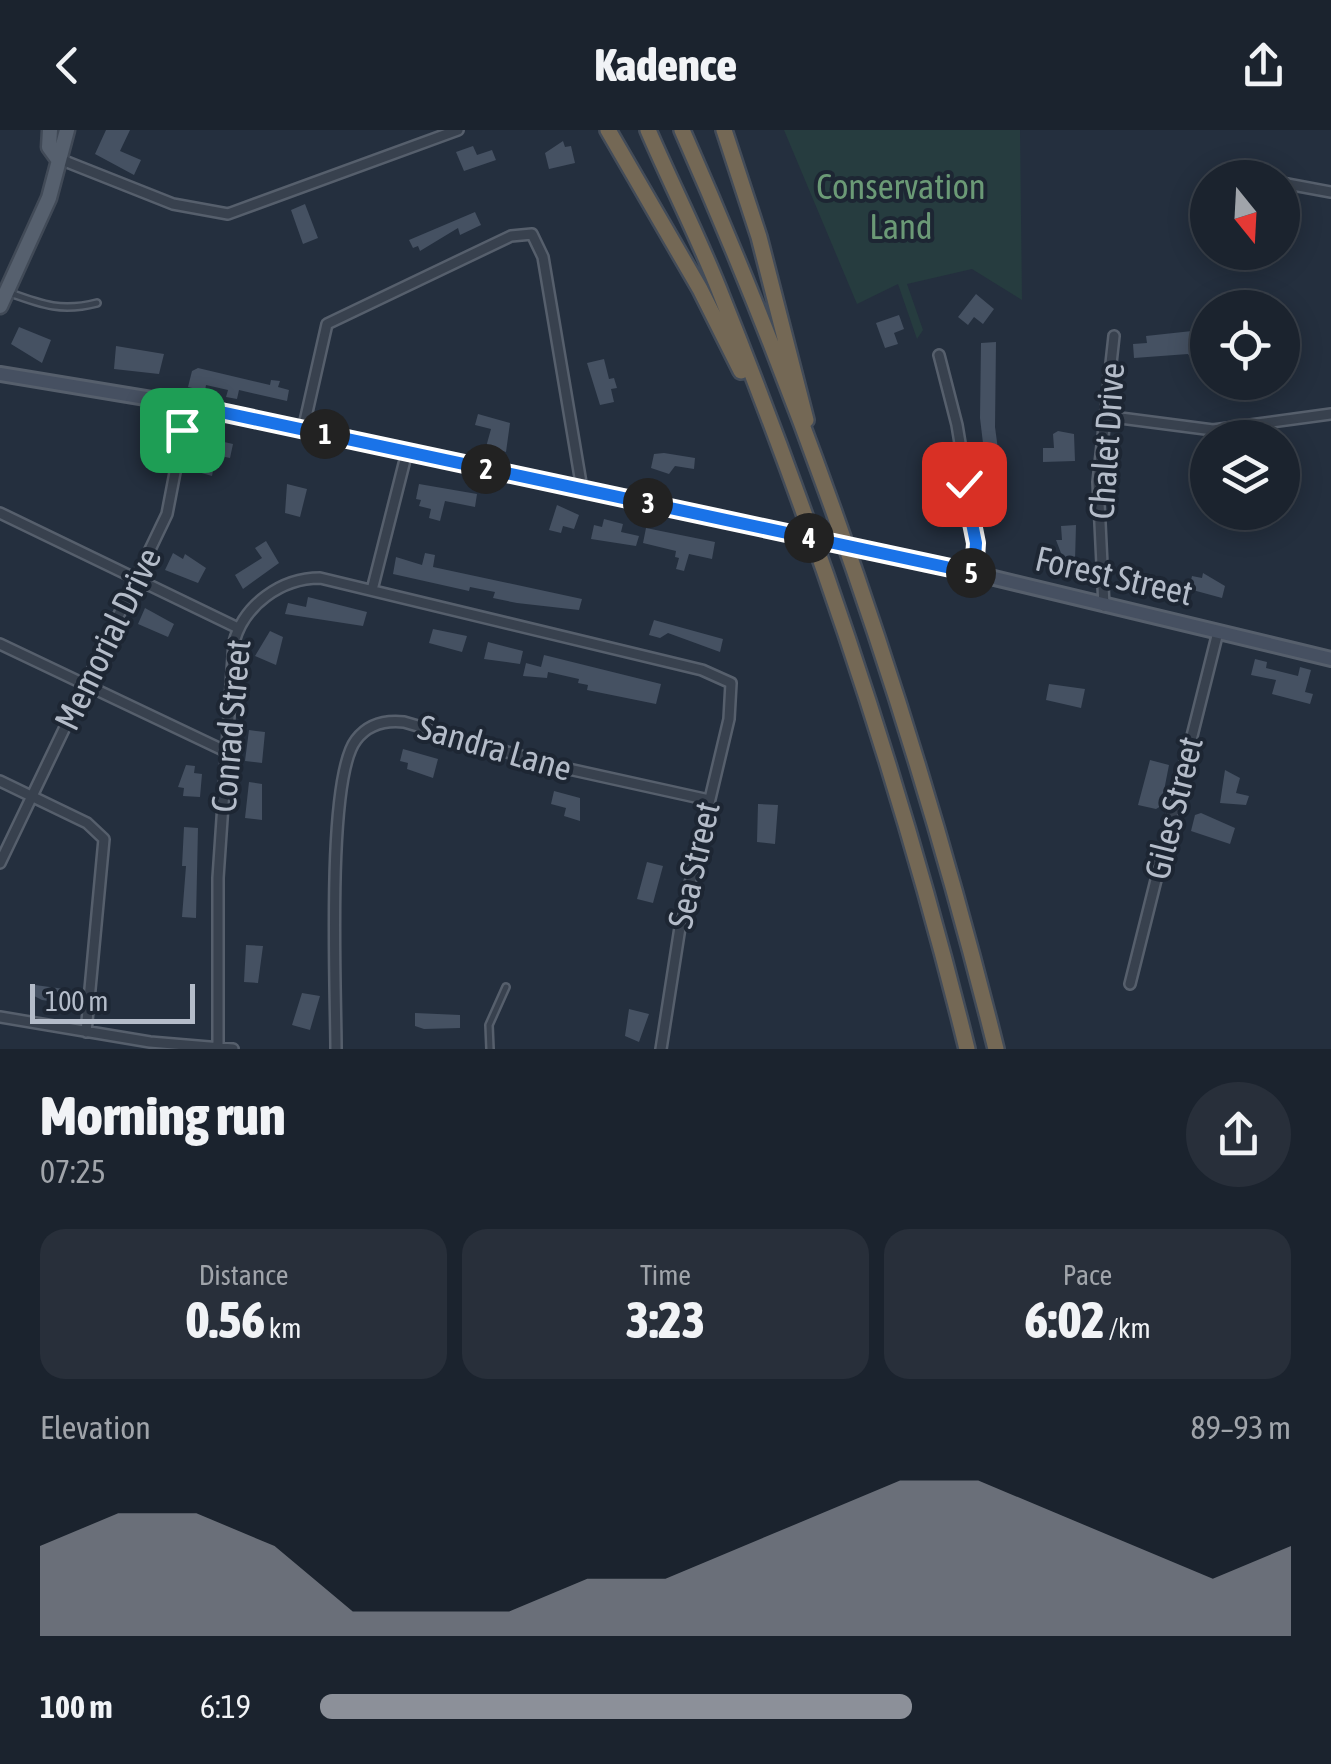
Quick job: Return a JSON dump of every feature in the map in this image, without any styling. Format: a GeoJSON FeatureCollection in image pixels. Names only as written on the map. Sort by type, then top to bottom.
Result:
{"type":"FeatureCollection","features":[{"type":"Feature","properties":{"kind":"highway"},"geometry":{"type":"LineString","coordinates":[[608,130],[700,290],[782,454]]}},
{"type":"Feature","properties":{"kind":"highway"},"geometry":{"type":"LineString","coordinates":[[648,130],[721,294],[782,454],[887,762],[967,1049]]}},
{"type":"Feature","properties":{"kind":"highway"},"geometry":{"type":"LineString","coordinates":[[682,130],[818,472],[913,754],[996,1049]]}},
{"type":"Feature","properties":{"kind":"highway"},"geometry":{"type":"LineString","coordinates":[[724,130],[769,274],[818,472]]}},
{"type":"Feature","properties":{"kind":"main road"},"geometry":{"type":"LineString","coordinates":[[50,130],[49,147],[57,158]]}},
{"type":"Feature","properties":{"kind":"main road"},"geometry":{"type":"LineString","coordinates":[[3,299],[49,198],[57,158],[66,145],[66,130]]}},
{"type":"Feature","properties":{"kind":"street"},"geometry":{"type":"LineString","coordinates":[[57,158],[173,204],[228,214],[458,130]]}},
{"type":"Feature","properties":{"kind":"street"},"geometry":{"type":"LineString","coordinates":[[1300,186],[1331,192]]}},
{"type":"Feature","properties":{"kind":"street"},"geometry":{"type":"LineString","coordinates":[[303,430],[327,324],[511,236],[532,234],[543,257],[582,489]]}},
{"type":"Feature","properties":{"kind":"street","name":"Chalet Drive"},"geometry":{"type":"LineString","coordinates":[[1104,606],[1098,482],[1114,336]]}},
{"type":"Feature","properties":{"kind":"street"},"geometry":{"type":"LineString","coordinates":[[939,355],[957,425],[975,532],[974,573]]}},
{"type":"Feature","properties":{"kind":"street","name":"Forest Street"},"geometry":{"type":"LineString","coordinates":[[0,374],[188,405],[953,568],[1331,659]]}},
{"type":"Feature","properties":{"kind":"street","name":"Memorial Drive"},"geometry":{"type":"LineString","coordinates":[[0,863],[167,514],[188,405]]}},
{"type":"Feature","properties":{"kind":"street"},"geometry":{"type":"LineString","coordinates":[[1105,416],[1213,430],[1331,414]]}},
{"type":"Feature","properties":{"kind":"street"},"geometry":{"type":"LineString","coordinates":[[372,590],[408,452]]}},
{"type":"Feature","properties":{"kind":"street"},"geometry":{"type":"LineString","coordinates":[[0,513],[238,628]]}},
{"type":"Feature","properties":{"kind":"street","name":"Conrad Street"},"geometry":{"type":"LineString","coordinates":[[218,1048],[218,896],[225,752],[238,628],[247,611],[288,584],[306,578],[372,590],[702,670],[731,683]]}},
{"type":"Feature","properties":{"kind":"street","name":"Giles Street"},"geometry":{"type":"LineString","coordinates":[[1130,984],[1218,632]]}},
{"type":"Feature","properties":{"kind":"street"},"geometry":{"type":"LineString","coordinates":[[0,644],[225,752]]}},
{"type":"Feature","properties":{"kind":"street","name":"Sea Street"},"geometry":{"type":"LineString","coordinates":[[661,1049],[670,974],[732,702],[731,683]]}},
{"type":"Feature","properties":{"kind":"street","name":"Sandra Lane"},"geometry":{"type":"LineString","coordinates":[[336,1049],[336,872],[342,781],[351,749],[370,728],[385,720],[404,722],[555,766],[709,800]]}},
{"type":"Feature","properties":{"kind":"street"},"geometry":{"type":"LineString","coordinates":[[0,781],[87,823],[104,839],[86,1032]]}},
{"type":"Feature","properties":{"kind":"street"},"geometry":{"type":"LineString","coordinates":[[0,1017],[86,1032],[234,1049]]}},
{"type":"Feature","properties":{"kind":"lane"},"geometry":{"type":"LineString","coordinates":[[3,299],[69,310],[97,303]]}},
{"type":"Feature","properties":{"kind":"lane"},"geometry":{"type":"LineString","coordinates":[[490,1049],[490,1026],[506,987]]}},
{"type":"Feature","properties":{"kind":"green space","name":"Conservation Land"},"geometry":{"type":"Polygon","coordinates":[[[784,130],[1020,130],[1022,300],[972,269],[907,284],[923,330],[917,339],[898,284],[857,304],[784,130]]]}},
{"type":"Feature","properties":{"kind":"building"},"geometry":{"type":"Polygon","coordinates":[[[106,130],[130,130],[120,151],[141,160],[134,175],[95,154],[106,130]]]}},
{"type":"Feature","properties":{"kind":"building"},"geometry":{"type":"Polygon","coordinates":[[[563,141],[565,147],[571,146],[575,163],[549,169],[545,153],[563,141]]]}},
{"type":"Feature","properties":{"kind":"building"},"geometry":{"type":"Polygon","coordinates":[[[473,146],[477,155],[492,150],[496,160],[464,171],[456,152],[473,146]]]}},
{"type":"Feature","properties":{"kind":"building"},"geometry":{"type":"Polygon","coordinates":[[[305,204],[318,238],[303,244],[291,210],[305,204]]]}},
{"type":"Feature","properties":{"kind":"building"},"geometry":{"type":"Polygon","coordinates":[[[475,212],[481,225],[460,235],[458,228],[420,251],[409,240],[475,212]]]}},
{"type":"Feature","properties":{"kind":"building"},"geometry":{"type":"Polygon","coordinates":[[[976,294],[994,309],[983,324],[974,317],[968,325],[958,317],[976,294]]]}},
{"type":"Feature","properties":{"kind":"building"},"geometry":{"type":"Polygon","coordinates":[[[899,315],[904,329],[894,333],[898,344],[885,348],[876,323],[899,315]]]}},
{"type":"Feature","properties":{"kind":"building"},"geometry":{"type":"Polygon","coordinates":[[[19,327],[51,340],[42,363],[11,344],[19,327]]]}},
{"type":"Feature","properties":{"kind":"building"},"geometry":{"type":"Polygon","coordinates":[[[1190,331],[1190,357],[1134,358],[1133,344],[1147,343],[1146,336],[1190,331]]]}},
{"type":"Feature","properties":{"kind":"building"},"geometry":{"type":"Polygon","coordinates":[[[996,342],[995,427],[1005,502],[990,502],[980,418],[981,343],[996,342]]]}},
{"type":"Feature","properties":{"kind":"building"},"geometry":{"type":"Polygon","coordinates":[[[116,346],[164,354],[159,374],[114,369],[116,346]]]}},
{"type":"Feature","properties":{"kind":"building"},"geometry":{"type":"Polygon","coordinates":[[[604,359],[609,379],[614,378],[617,388],[611,389],[614,402],[600,405],[587,363],[604,359]]]}},
{"type":"Feature","properties":{"kind":"building"},"geometry":{"type":"Polygon","coordinates":[[[198,368],[270,385],[271,380],[280,381],[278,387],[289,390],[287,401],[239,390],[237,399],[226,397],[228,390],[206,385],[205,391],[188,387],[192,371],[198,368]]]}},
{"type":"Feature","properties":{"kind":"building"},"geometry":{"type":"Polygon","coordinates":[[[478,414],[510,423],[506,452],[486,447],[491,429],[475,425],[478,414]]]}},
{"type":"Feature","properties":{"kind":"building"},"geometry":{"type":"Polygon","coordinates":[[[1053,434],[1074,434],[1075,461],[1043,462],[1043,448],[1054,448],[1053,434]]]}},
{"type":"Feature","properties":{"kind":"building"},"geometry":{"type":"Polygon","coordinates":[[[211,439],[233,444],[230,458],[216,455],[212,476],[198,472],[211,439]]]}},
{"type":"Feature","properties":{"kind":"building"},"geometry":{"type":"Polygon","coordinates":[[[654,454],[695,458],[694,469],[675,466],[669,474],[651,468],[654,454]]]}},
{"type":"Feature","properties":{"kind":"building"},"geometry":{"type":"Polygon","coordinates":[[[287,484],[307,489],[300,517],[285,513],[287,484]]]}},
{"type":"Feature","properties":{"kind":"building"},"geometry":{"type":"Polygon","coordinates":[[[419,484],[477,494],[475,507],[445,501],[440,521],[429,518],[431,509],[419,506],[421,500],[416,499],[419,484]]]}},
{"type":"Feature","properties":{"kind":"building"},"geometry":{"type":"Polygon","coordinates":[[[557,505],[579,515],[574,529],[563,526],[561,533],[549,530],[557,505]]]}},
{"type":"Feature","properties":{"kind":"building"},"geometry":{"type":"Polygon","coordinates":[[[604,519],[623,524],[621,532],[639,536],[636,546],[591,539],[594,525],[602,527],[604,519]]]}},
{"type":"Feature","properties":{"kind":"building"},"geometry":{"type":"Polygon","coordinates":[[[1076,525],[1075,561],[1064,561],[1056,540],[1062,540],[1061,526],[1076,525]]]}},
{"type":"Feature","properties":{"kind":"building"},"geometry":{"type":"Polygon","coordinates":[[[646,528],[715,542],[712,559],[689,554],[684,571],[676,569],[676,551],[643,543],[646,528]]]}},
{"type":"Feature","properties":{"kind":"building"},"geometry":{"type":"Polygon","coordinates":[[[266,541],[279,563],[243,589],[235,575],[262,558],[255,548],[266,541]]]}},
{"type":"Feature","properties":{"kind":"building"},"geometry":{"type":"Polygon","coordinates":[[[173,553],[183,559],[185,554],[206,568],[198,583],[165,570],[173,553]]]}},
{"type":"Feature","properties":{"kind":"building"},"geometry":{"type":"Polygon","coordinates":[[[425,553],[435,555],[433,567],[582,599],[579,610],[517,603],[493,598],[495,592],[470,587],[469,591],[393,574],[396,557],[422,565],[425,553]]]}},
{"type":"Feature","properties":{"kind":"building"},"geometry":{"type":"Polygon","coordinates":[[[1203,573],[1225,586],[1222,598],[1189,589],[1192,576],[1202,578],[1203,573]]]}},
{"type":"Feature","properties":{"kind":"building"},"geometry":{"type":"Polygon","coordinates":[[[308,597],[367,612],[363,626],[285,614],[288,603],[306,607],[308,597]]]}},
{"type":"Feature","properties":{"kind":"building"},"geometry":{"type":"Polygon","coordinates":[[[145,608],[174,624],[168,637],[138,624],[145,608]]]}},
{"type":"Feature","properties":{"kind":"building"},"geometry":{"type":"Polygon","coordinates":[[[654,620],[723,639],[720,652],[668,633],[660,638],[649,635],[654,620]]]}},
{"type":"Feature","properties":{"kind":"building"},"geometry":{"type":"Polygon","coordinates":[[[433,629],[467,636],[462,652],[429,643],[433,629]]]}},
{"type":"Feature","properties":{"kind":"building"},"geometry":{"type":"Polygon","coordinates":[[[270,631],[283,637],[276,665],[255,656],[270,631]]]}},
{"type":"Feature","properties":{"kind":"building"},"geometry":{"type":"Polygon","coordinates":[[[488,642],[523,651],[520,664],[484,659],[488,642]]]}},
{"type":"Feature","properties":{"kind":"building"},"geometry":{"type":"Polygon","coordinates":[[[544,655],[661,684],[656,704],[587,690],[588,685],[578,683],[579,679],[548,672],[547,678],[523,676],[526,663],[541,667],[544,655]]]}},
{"type":"Feature","properties":{"kind":"building"},"geometry":{"type":"Polygon","coordinates":[[[1255,659],[1267,662],[1266,668],[1298,676],[1300,667],[1311,670],[1305,692],[1313,694],[1310,704],[1272,694],[1276,680],[1251,675],[1255,659]]]}},
{"type":"Feature","properties":{"kind":"building"},"geometry":{"type":"Polygon","coordinates":[[[1049,684],[1085,689],[1081,708],[1046,700],[1049,684]]]}},
{"type":"Feature","properties":{"kind":"building"},"geometry":{"type":"Polygon","coordinates":[[[249,730],[265,732],[262,763],[245,761],[249,730]]]}},
{"type":"Feature","properties":{"kind":"building"},"geometry":{"type":"Polygon","coordinates":[[[403,749],[438,759],[433,778],[407,769],[408,763],[400,761],[403,749]]]}},
{"type":"Feature","properties":{"kind":"building"},"geometry":{"type":"Polygon","coordinates":[[[1150,760],[1169,765],[1161,806],[1156,809],[1138,805],[1150,760]]]}},
{"type":"Feature","properties":{"kind":"building"},"geometry":{"type":"Polygon","coordinates":[[[186,765],[195,766],[194,773],[202,774],[200,797],[183,796],[184,788],[178,787],[186,765]]]}},
{"type":"Feature","properties":{"kind":"building"},"geometry":{"type":"Polygon","coordinates":[[[1225,770],[1240,778],[1236,793],[1249,796],[1246,805],[1220,803],[1225,770]]]}},
{"type":"Feature","properties":{"kind":"building"},"geometry":{"type":"Polygon","coordinates":[[[249,782],[262,784],[262,820],[245,818],[249,782]]]}},
{"type":"Feature","properties":{"kind":"building"},"geometry":{"type":"Polygon","coordinates":[[[554,791],[580,798],[580,821],[564,816],[566,808],[551,804],[554,791]]]}},
{"type":"Feature","properties":{"kind":"building"},"geometry":{"type":"Polygon","coordinates":[[[758,804],[778,805],[775,844],[757,842],[758,804]]]}},
{"type":"Feature","properties":{"kind":"building"},"geometry":{"type":"Polygon","coordinates":[[[1201,813],[1235,828],[1230,844],[1191,831],[1195,815],[1201,813]]]}},
{"type":"Feature","properties":{"kind":"building"},"geometry":{"type":"Polygon","coordinates":[[[184,827],[198,828],[196,918],[182,917],[184,827]]]}},
{"type":"Feature","properties":{"kind":"building"},"geometry":{"type":"Polygon","coordinates":[[[647,862],[663,866],[653,903],[637,899],[647,862]]]}},
{"type":"Feature","properties":{"kind":"building"},"geometry":{"type":"Polygon","coordinates":[[[246,945],[263,946],[258,983],[244,982],[246,945]]]}},
{"type":"Feature","properties":{"kind":"building"},"geometry":{"type":"Polygon","coordinates":[[[35,985],[72,990],[70,1004],[34,996],[35,985]]]}},
{"type":"Feature","properties":{"kind":"building"},"geometry":{"type":"Polygon","coordinates":[[[302,993],[320,996],[310,1030],[292,1025],[302,993]]]}},
{"type":"Feature","properties":{"kind":"building"},"geometry":{"type":"Polygon","coordinates":[[[629,1009],[649,1014],[639,1042],[625,1036],[629,1009]]]}},
{"type":"Feature","properties":{"kind":"building"},"geometry":{"type":"Polygon","coordinates":[[[415,1013],[460,1015],[460,1028],[415,1026],[415,1013]]]}},
{"type":"Feature","properties":{"kind":"route"},"geometry":{"type":"LineString","coordinates":[[182,430],[188,405],[974,573],[975,532],[964,484]]}}]}
